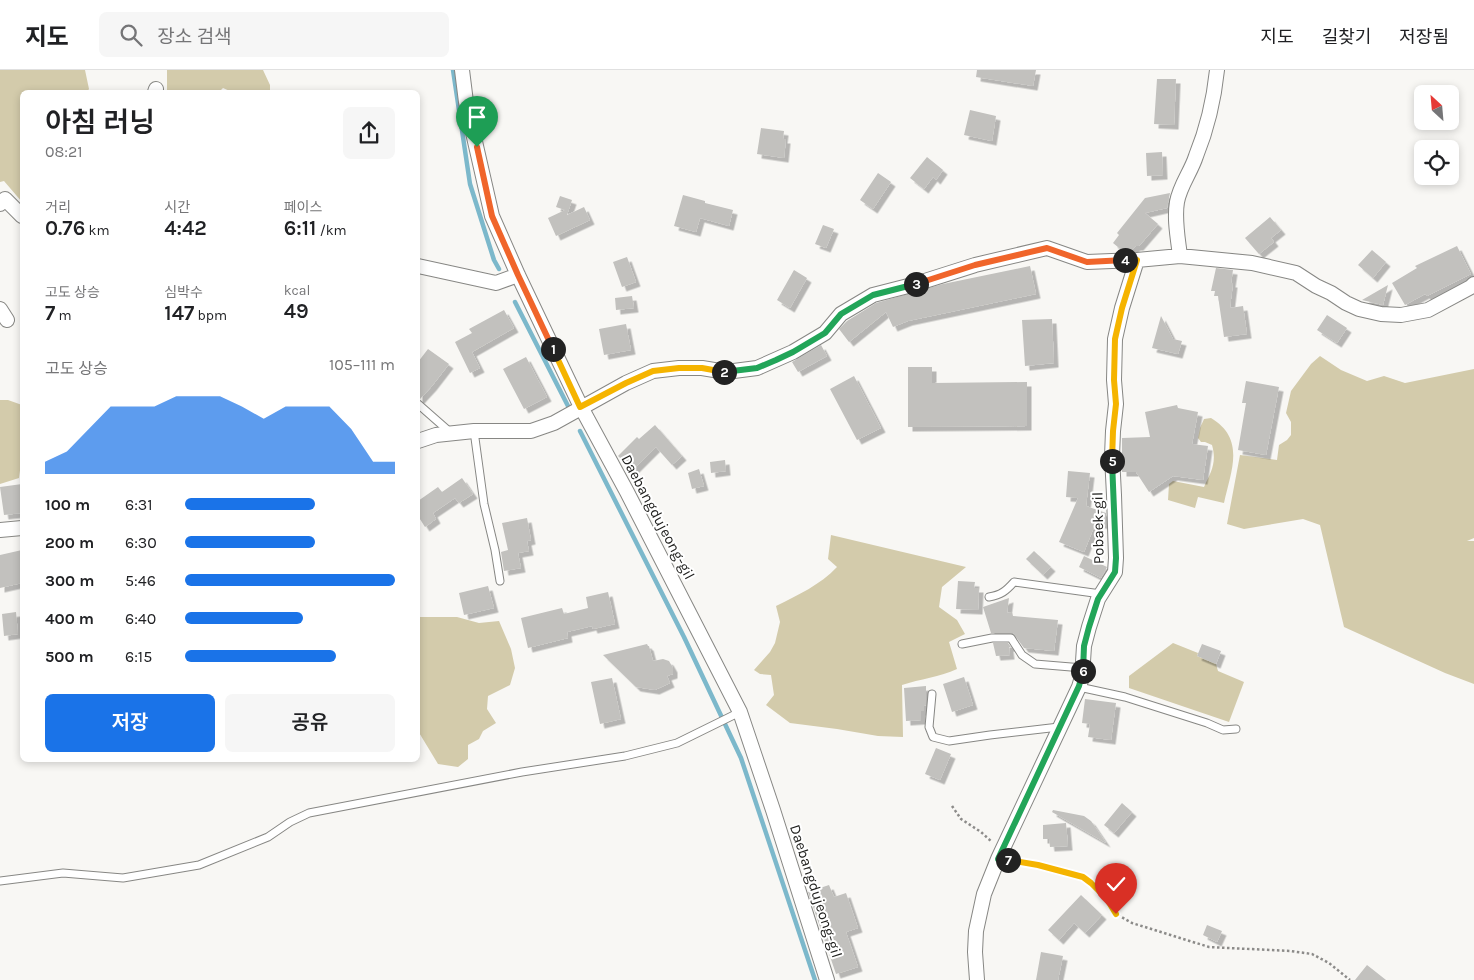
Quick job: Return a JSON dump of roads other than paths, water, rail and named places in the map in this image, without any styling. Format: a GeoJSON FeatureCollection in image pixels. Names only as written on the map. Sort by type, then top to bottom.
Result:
{"type":"FeatureCollection","features":[{"type":"Feature","properties":{"kind":"street","name":"Daebangdujeong-gil"},"geometry":{"type":"LineString","coordinates":[[462,70],[466,102],[492,216],[580,407],[628,492],[735,715],[773,810],[827,980]]}},
{"type":"Feature","properties":{"kind":"street"},"geometry":{"type":"LineString","coordinates":[[1180,256],[1176,215],[1177,202],[1185,179],[1196,158],[1207,126],[1217,70]]}},
{"type":"Feature","properties":{"kind":"street"},"geometry":{"type":"LineString","coordinates":[[0,204],[5,199],[20,214]]}},
{"type":"Feature","properties":{"kind":"street"},"geometry":{"type":"LineString","coordinates":[[420,440],[436,435],[531,431],[554,423],[580,407],[653,371],[702,368],[726,372],[757,368],[793,352],[825,333],[841,314],[873,295],[975,265],[1047,248],[1087,262],[1180,256],[1252,263],[1296,273],[1346,303],[1359,309],[1382,314],[1401,315],[1428,310],[1474,284]]}},
{"type":"Feature","properties":{"kind":"street","name":"Pobaek-gil"},"geometry":{"type":"LineString","coordinates":[[977,980],[976,931],[984,894],[1000,855],[1079,686],[1082,677],[1084,646],[1098,599],[1115,572],[1112,456],[1116,404],[1114,380],[1115,339],[1122,308],[1137,260]]}},
{"type":"Feature","properties":{"kind":"street"},"geometry":{"type":"LineString","coordinates":[[420,266],[496,283],[518,275]]}},
{"type":"Feature","properties":{"kind":"street"},"geometry":{"type":"LineString","coordinates":[[0,530],[20,528]]}},
{"type":"Feature","properties":{"kind":"lane"},"geometry":{"type":"LineString","coordinates":[[420,406],[451,434]]}},
{"type":"Feature","properties":{"kind":"lane"},"geometry":{"type":"LineString","coordinates":[[474,432],[482,495],[500,581]]}},
{"type":"Feature","properties":{"kind":"lane"},"geometry":{"type":"LineString","coordinates":[[989,597],[998,596],[1006,591],[1014,582],[1101,594]]}},
{"type":"Feature","properties":{"kind":"lane"},"geometry":{"type":"LineString","coordinates":[[962,644],[992,638],[1011,638],[1022,655],[1034,664],[1083,668]]}},
{"type":"Feature","properties":{"kind":"lane"},"geometry":{"type":"LineString","coordinates":[[1079,686],[1125,697],[1207,723],[1223,730],[1236,729]]}},
{"type":"Feature","properties":{"kind":"lane"},"geometry":{"type":"LineString","coordinates":[[932,694],[929,727],[932,737],[949,741],[1060,727]]}},
{"type":"Feature","properties":{"kind":"lane"},"geometry":{"type":"LineString","coordinates":[[0,881],[63,873],[122,878],[199,864],[268,837],[290,822],[309,813],[522,772],[625,756],[677,743],[735,715]]}},
{"type":"Feature","properties":{"kind":"waterway"},"geometry":{"type":"LineString","coordinates":[[453,70],[470,184],[494,260],[499,269]]}},
{"type":"Feature","properties":{"kind":"waterway"},"geometry":{"type":"LineString","coordinates":[[515,302],[568,406]]}},
{"type":"Feature","properties":{"kind":"waterway"},"geometry":{"type":"LineString","coordinates":[[580,431],[684,637],[741,758],[815,980]]}}]}
